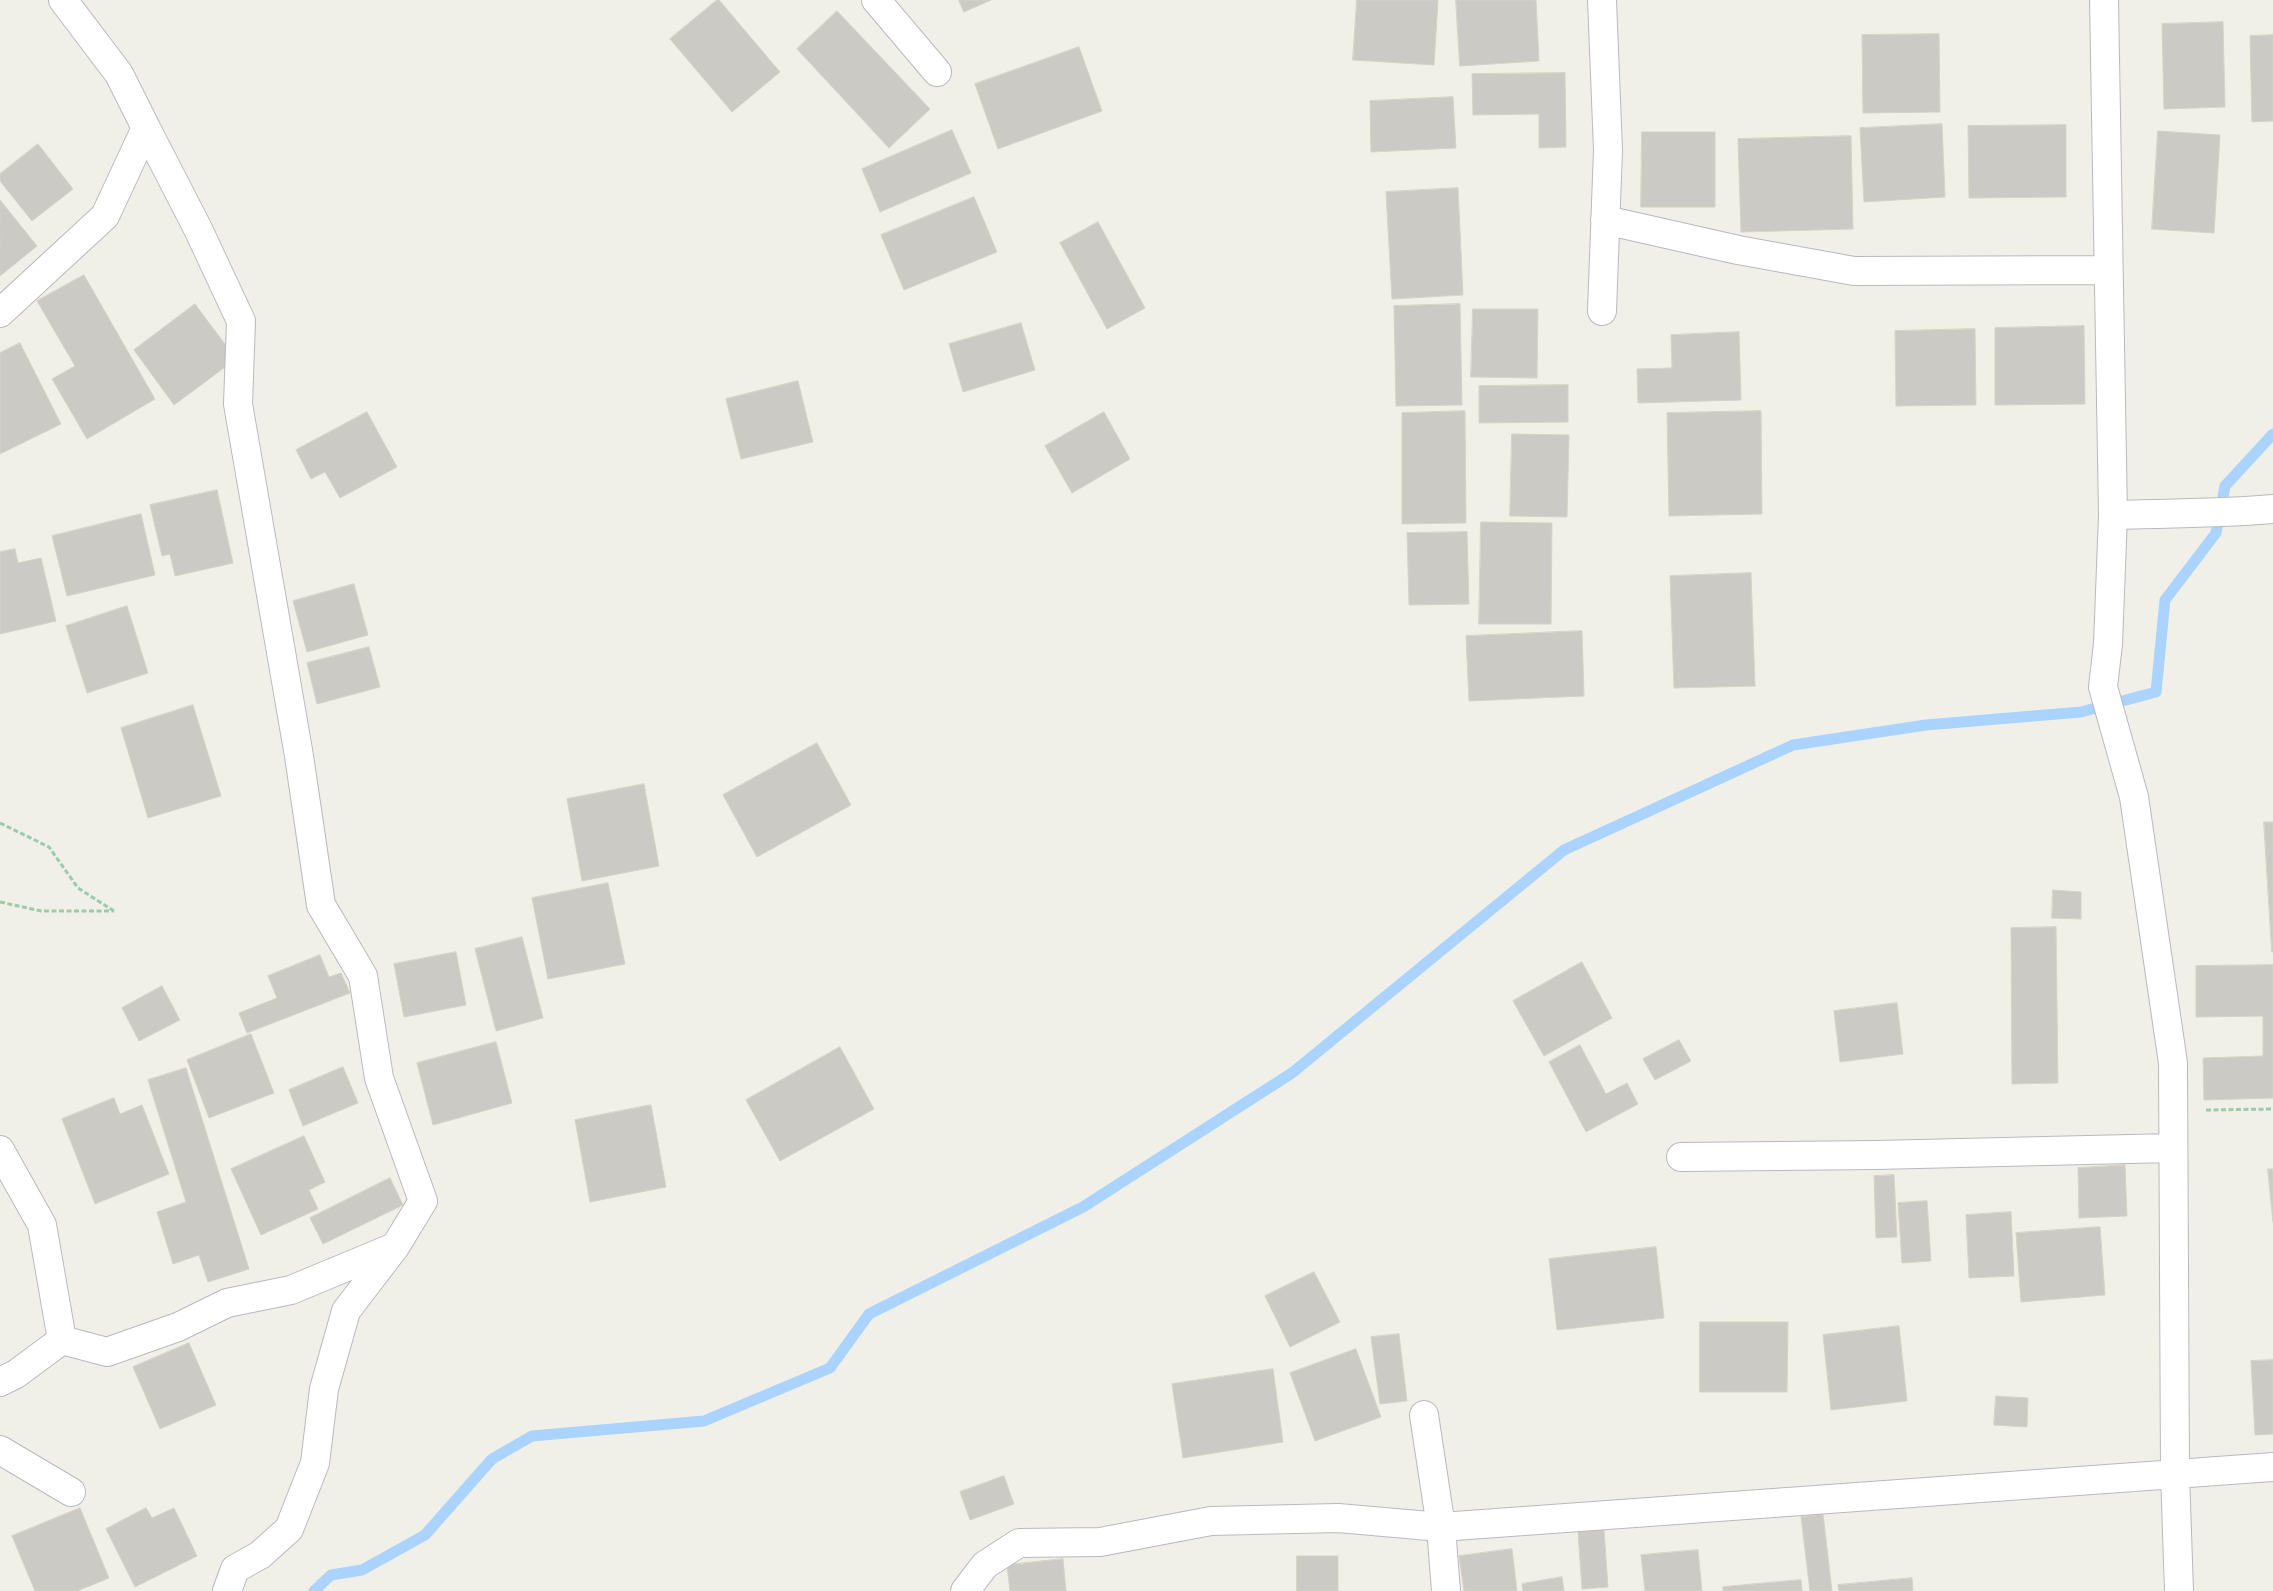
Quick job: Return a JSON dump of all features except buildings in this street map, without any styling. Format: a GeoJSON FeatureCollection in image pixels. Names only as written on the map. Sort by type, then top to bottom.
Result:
{"type":"FeatureCollection","features":[{"type":"Feature","properties":{"kind":"street"},"geometry":{"type":"LineString","coordinates":[[63,0],[118,74],[198,229],[241,321],[238,404],[297,747],[321,905],[364,976],[379,1078],[423,1201],[395,1247],[346,1311],[324,1389],[315,1463],[289,1529],[260,1555],[235,1569],[227,1591]]}},
{"type":"Feature","properties":{"kind":"street"},"geometry":{"type":"LineString","coordinates":[[876,0],[937,72]]}},
{"type":"Feature","properties":{"kind":"street"},"geometry":{"type":"LineString","coordinates":[[1602,0],[1608,150],[1602,311]]}},
{"type":"Feature","properties":{"kind":"street"},"geometry":{"type":"LineString","coordinates":[[2104,0],[2113,514],[2108,644],[2103,687],[2134,797],[2173,1063],[2175,1473],[2179,1591]]}},
{"type":"Feature","properties":{"kind":"street"},"geometry":{"type":"LineString","coordinates":[[0,313],[105,216],[146,128]]}},
{"type":"Feature","properties":{"kind":"street"},"geometry":{"type":"LineString","coordinates":[[1606,220],[1738,250],[1854,271],[2108,270]]}},
{"type":"Feature","properties":{"kind":"street"},"geometry":{"type":"LineString","coordinates":[[2113,514],[2273,509]]}},
{"type":"Feature","properties":{"kind":"street"},"geometry":{"type":"LineString","coordinates":[[1681,1157],[1876,1155],[2172,1148]]}},
{"type":"Feature","properties":{"kind":"street"},"geometry":{"type":"LineString","coordinates":[[0,1150],[42,1225],[62,1340]]}},
{"type":"Feature","properties":{"kind":"street"},"geometry":{"type":"LineString","coordinates":[[62,1340],[107,1352],[178,1327],[227,1303],[291,1290],[395,1247]]}},
{"type":"Feature","properties":{"kind":"street"},"geometry":{"type":"LineString","coordinates":[[0,1382],[16,1374],[62,1340]]}},
{"type":"Feature","properties":{"kind":"street"},"geometry":{"type":"LineString","coordinates":[[1424,1415],[1441,1527],[1446,1591]]}},
{"type":"Feature","properties":{"kind":"street"},"geometry":{"type":"LineString","coordinates":[[0,1450],[71,1492]]}},
{"type":"Feature","properties":{"kind":"street"},"geometry":{"type":"LineString","coordinates":[[964,1591],[985,1565],[1019,1543],[1100,1542],[1211,1521],[1338,1518],[1441,1527],[2273,1467]]}},
{"type":"Feature","properties":{"kind":"path"},"geometry":{"type":"LineString","coordinates":[[0,823],[49,847],[78,888],[114,911],[41,911],[0,902]]}},
{"type":"Feature","properties":{"kind":"path"},"geometry":{"type":"LineString","coordinates":[[2173,1111],[2273,1109]]}},
{"type":"Feature","properties":{"kind":"waterway"},"geometry":{"type":"LineString","coordinates":[[314,1591],[331,1575],[362,1570],[425,1535],[492,1459],[532,1436],[704,1421],[830,1368],[869,1314],[1083,1207],[1292,1073],[1564,850],[1793,745],[1926,725],[2081,712],[2156,692],[2165,600],[2216,533],[2225,486],[2273,434]]}}]}
